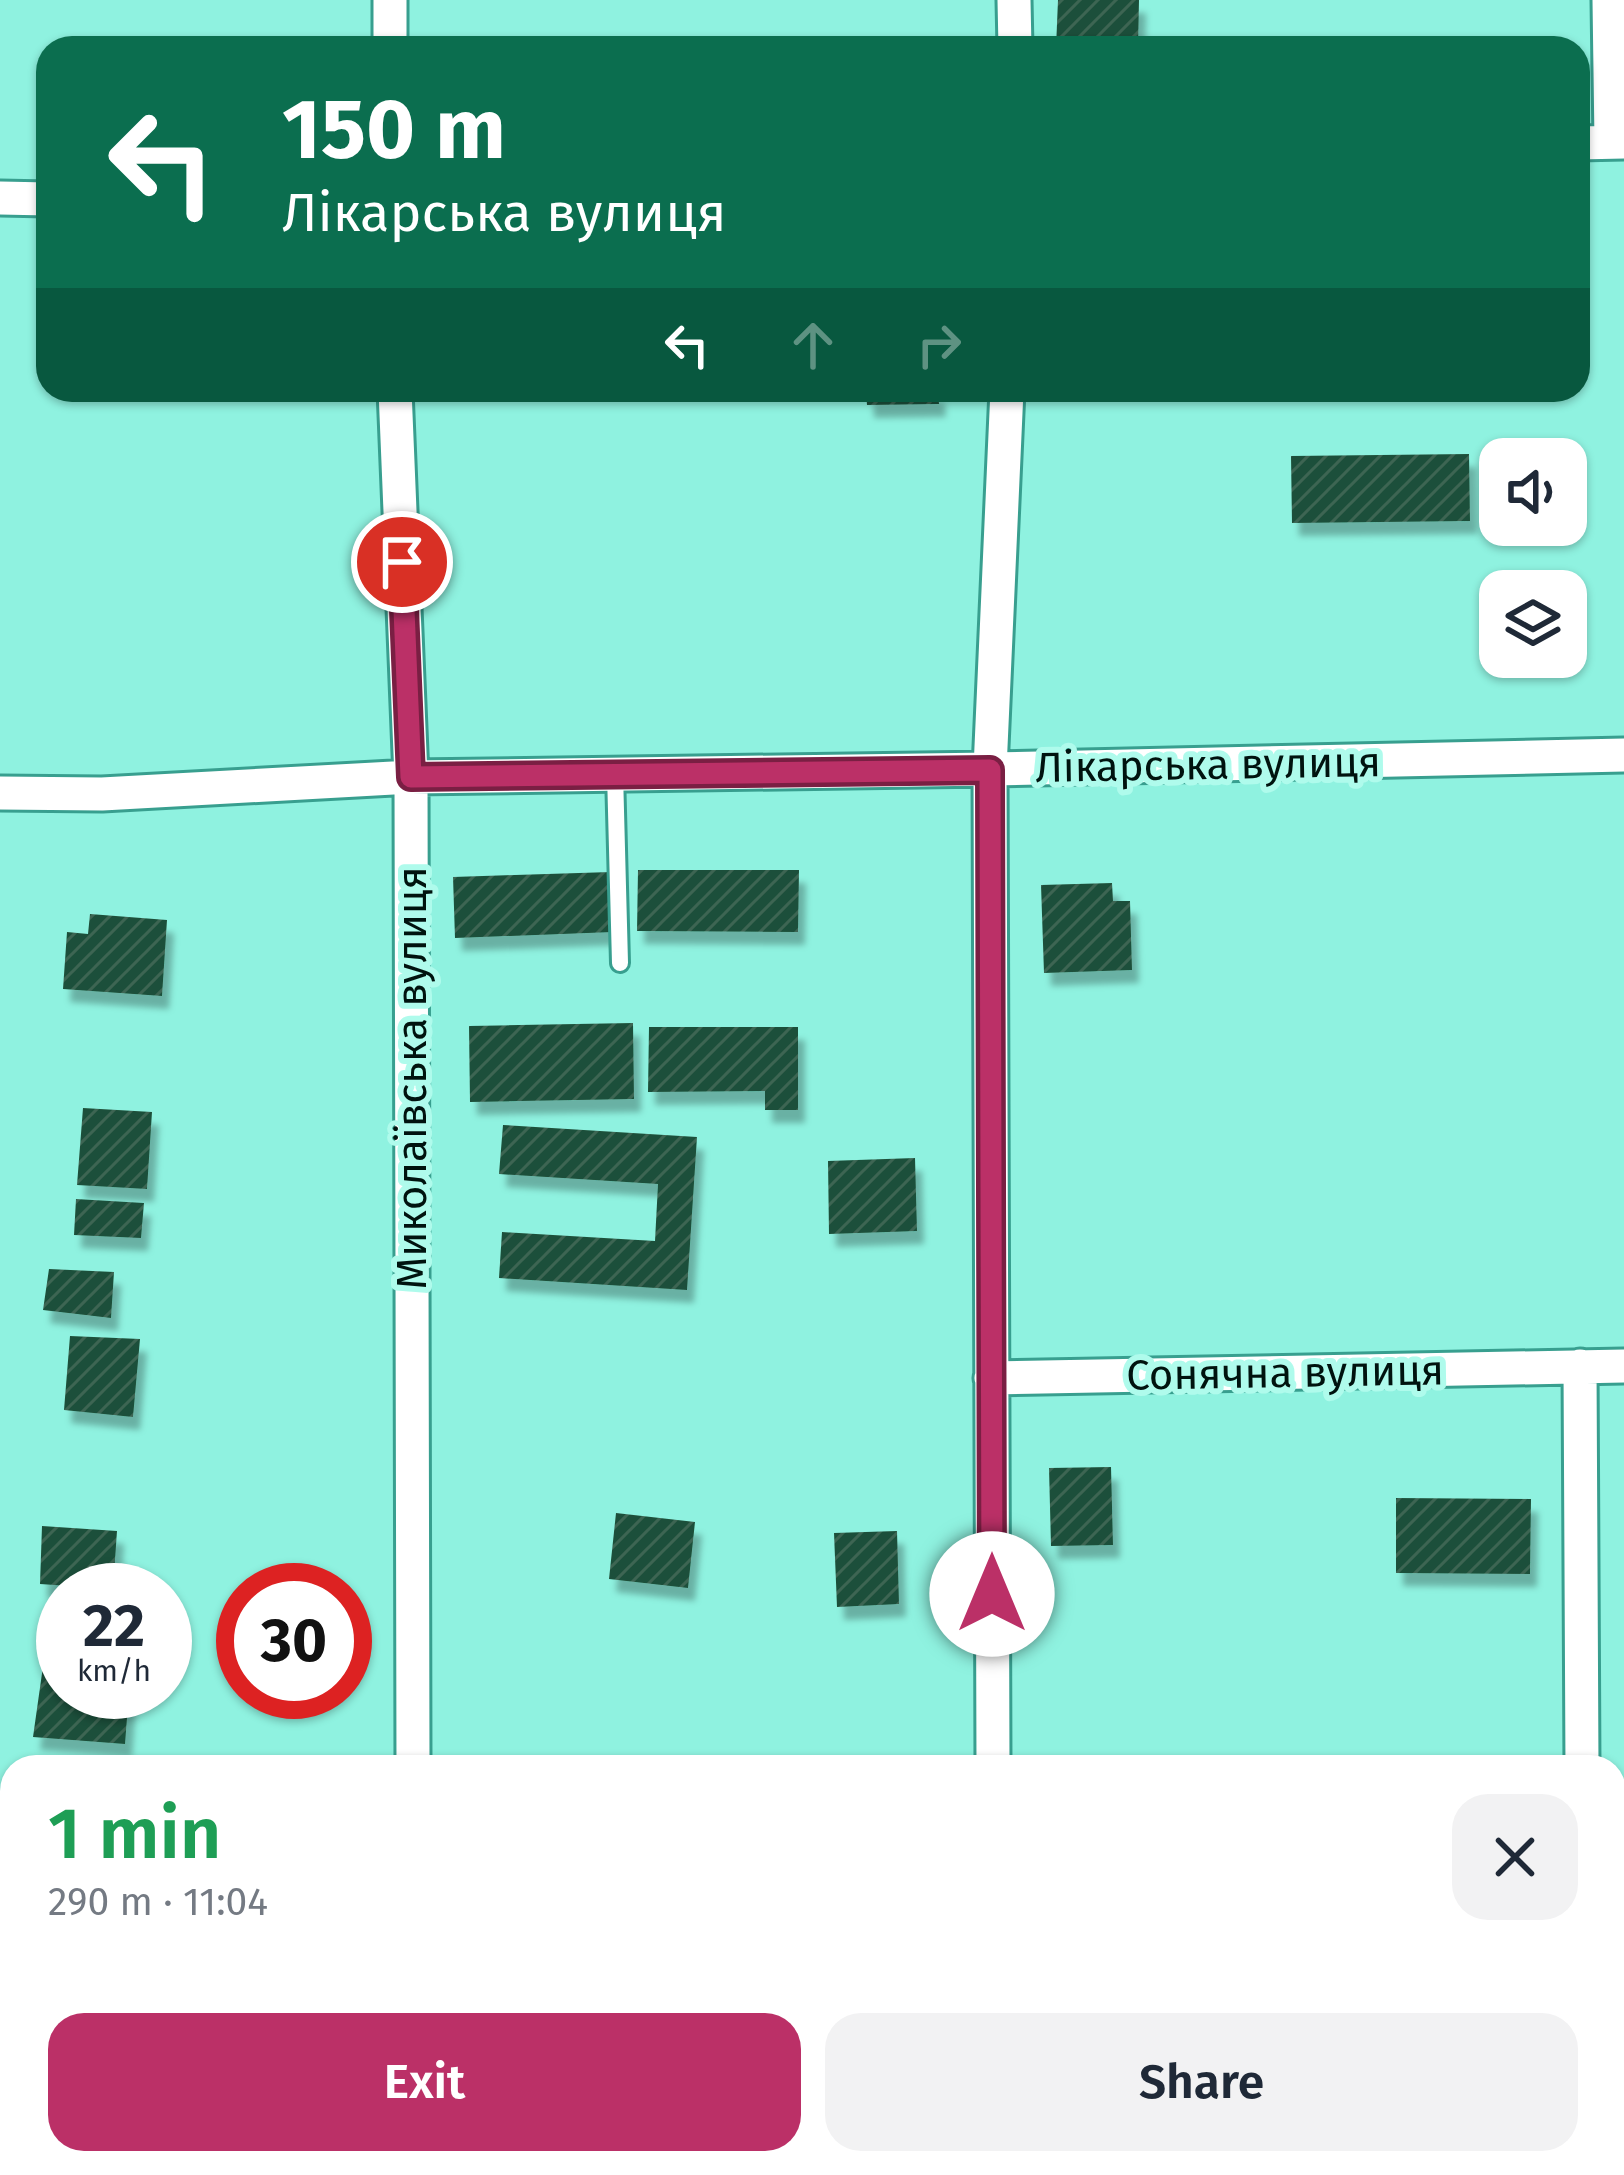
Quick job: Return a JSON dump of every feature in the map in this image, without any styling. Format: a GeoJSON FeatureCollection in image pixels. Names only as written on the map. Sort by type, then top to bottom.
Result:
{"type":"FeatureCollection","features":[{"type":"Feature","properties":{"kind":"street"},"geometry":{"type":"LineString","coordinates":[[390,0],[390,36]]}},
{"type":"Feature","properties":{"kind":"street"},"geometry":{"type":"LineString","coordinates":[[1014,0],[1015,36]]}},
{"type":"Feature","properties":{"kind":"street"},"geometry":{"type":"LineString","coordinates":[[1604,143],[1609,0]]}},
{"type":"Feature","properties":{"kind":"street"},"geometry":{"type":"LineString","coordinates":[[0,197],[36,198]]}},
{"type":"Feature","properties":{"kind":"street","name":"Миколаївська вулиця"},"geometry":{"type":"LineString","coordinates":[[395,402],[411,777],[413,1755]]}},
{"type":"Feature","properties":{"kind":"street"},"geometry":{"type":"LineString","coordinates":[[993,1755],[990,770],[1006,402]]}},
{"type":"Feature","properties":{"kind":"street","name":"Лікарська вулиця"},"geometry":{"type":"LineString","coordinates":[[0,793],[101,794],[411,777],[1624,755]]}},
{"type":"Feature","properties":{"kind":"street"},"geometry":{"type":"LineString","coordinates":[[1580,1366],[1582,1755]]}},
{"type":"Feature","properties":{"kind":"street","name":"Сонячна вулиця"},"geometry":{"type":"LineString","coordinates":[[991,1378],[1624,1366]]}},
{"type":"Feature","properties":{"kind":"lane"},"geometry":{"type":"LineString","coordinates":[[615,773],[620,963]]}},
{"type":"Feature","properties":{"kind":"building"},"geometry":{"type":"Polygon","coordinates":[[[1058,0],[1139,0],[1138,36],[1056,36],[1058,0]]]}},
{"type":"Feature","properties":{"kind":"building"},"geometry":{"type":"Polygon","coordinates":[[[867,402],[939,404],[867,405],[867,402]]]}},
{"type":"Feature","properties":{"kind":"building"},"geometry":{"type":"Polygon","coordinates":[[[1469,454],[1470,521],[1292,523],[1291,456],[1469,454]]]}},
{"type":"Feature","properties":{"kind":"building"},"geometry":{"type":"Polygon","coordinates":[[[638,870],[799,870],[798,932],[637,931],[638,870]]]}},
{"type":"Feature","properties":{"kind":"building"},"geometry":{"type":"Polygon","coordinates":[[[611,872],[613,932],[455,938],[453,877],[611,872]]]}},
{"type":"Feature","properties":{"kind":"building"},"geometry":{"type":"Polygon","coordinates":[[[1112,883],[1113,901],[1130,901],[1132,970],[1044,973],[1041,885],[1112,883]]]}},
{"type":"Feature","properties":{"kind":"building"},"geometry":{"type":"Polygon","coordinates":[[[90,914],[167,920],[162,996],[63,989],[67,932],[88,934],[90,914]]]}},
{"type":"Feature","properties":{"kind":"building"},"geometry":{"type":"Polygon","coordinates":[[[633,1023],[634,1099],[470,1102],[469,1026],[633,1023]]]}},
{"type":"Feature","properties":{"kind":"building"},"geometry":{"type":"Polygon","coordinates":[[[649,1027],[798,1027],[798,1110],[765,1110],[765,1091],[648,1092],[649,1027]]]}},
{"type":"Feature","properties":{"kind":"building"},"geometry":{"type":"Polygon","coordinates":[[[83,1108],[152,1112],[147,1189],[77,1185],[83,1108]]]}},
{"type":"Feature","properties":{"kind":"building"},"geometry":{"type":"Polygon","coordinates":[[[503,1125],[697,1137],[687,1290],[499,1278],[502,1232],[655,1241],[658,1184],[499,1174],[503,1125]]]}},
{"type":"Feature","properties":{"kind":"building"},"geometry":{"type":"Polygon","coordinates":[[[915,1158],[917,1231],[829,1234],[828,1161],[915,1158]]]}},
{"type":"Feature","properties":{"kind":"building"},"geometry":{"type":"Polygon","coordinates":[[[76,1199],[144,1203],[141,1238],[74,1235],[76,1199]]]}},
{"type":"Feature","properties":{"kind":"building"},"geometry":{"type":"Polygon","coordinates":[[[49,1269],[114,1272],[111,1318],[43,1310],[49,1269]]]}},
{"type":"Feature","properties":{"kind":"building"},"geometry":{"type":"Polygon","coordinates":[[[70,1336],[140,1339],[133,1417],[64,1410],[70,1336]]]}},
{"type":"Feature","properties":{"kind":"building"},"geometry":{"type":"Polygon","coordinates":[[[1111,1467],[1113,1545],[1051,1546],[1049,1468],[1111,1467]]]}},
{"type":"Feature","properties":{"kind":"building"},"geometry":{"type":"Polygon","coordinates":[[[1396,1498],[1531,1499],[1530,1574],[1396,1573],[1396,1498]]]}},
{"type":"Feature","properties":{"kind":"building"},"geometry":{"type":"Polygon","coordinates":[[[616,1513],[695,1522],[688,1588],[609,1579],[616,1513]]]}},
{"type":"Feature","properties":{"kind":"building"},"geometry":{"type":"Polygon","coordinates":[[[42,1526],[117,1531],[115,1563],[41,1563],[42,1526]]]}},
{"type":"Feature","properties":{"kind":"building"},"geometry":{"type":"Polygon","coordinates":[[[897,1531],[899,1604],[837,1607],[834,1533],[897,1531]]]}},
{"type":"Feature","properties":{"kind":"building"},"geometry":{"type":"Polygon","coordinates":[[[36,1716],[127,1719],[125,1744],[33,1737],[36,1716]]]}},
{"type":"Feature","properties":{"kind":"route"},"geometry":{"type":"LineString","coordinates":[[402,562],[411,777],[990,770],[992,1594]]}}]}
